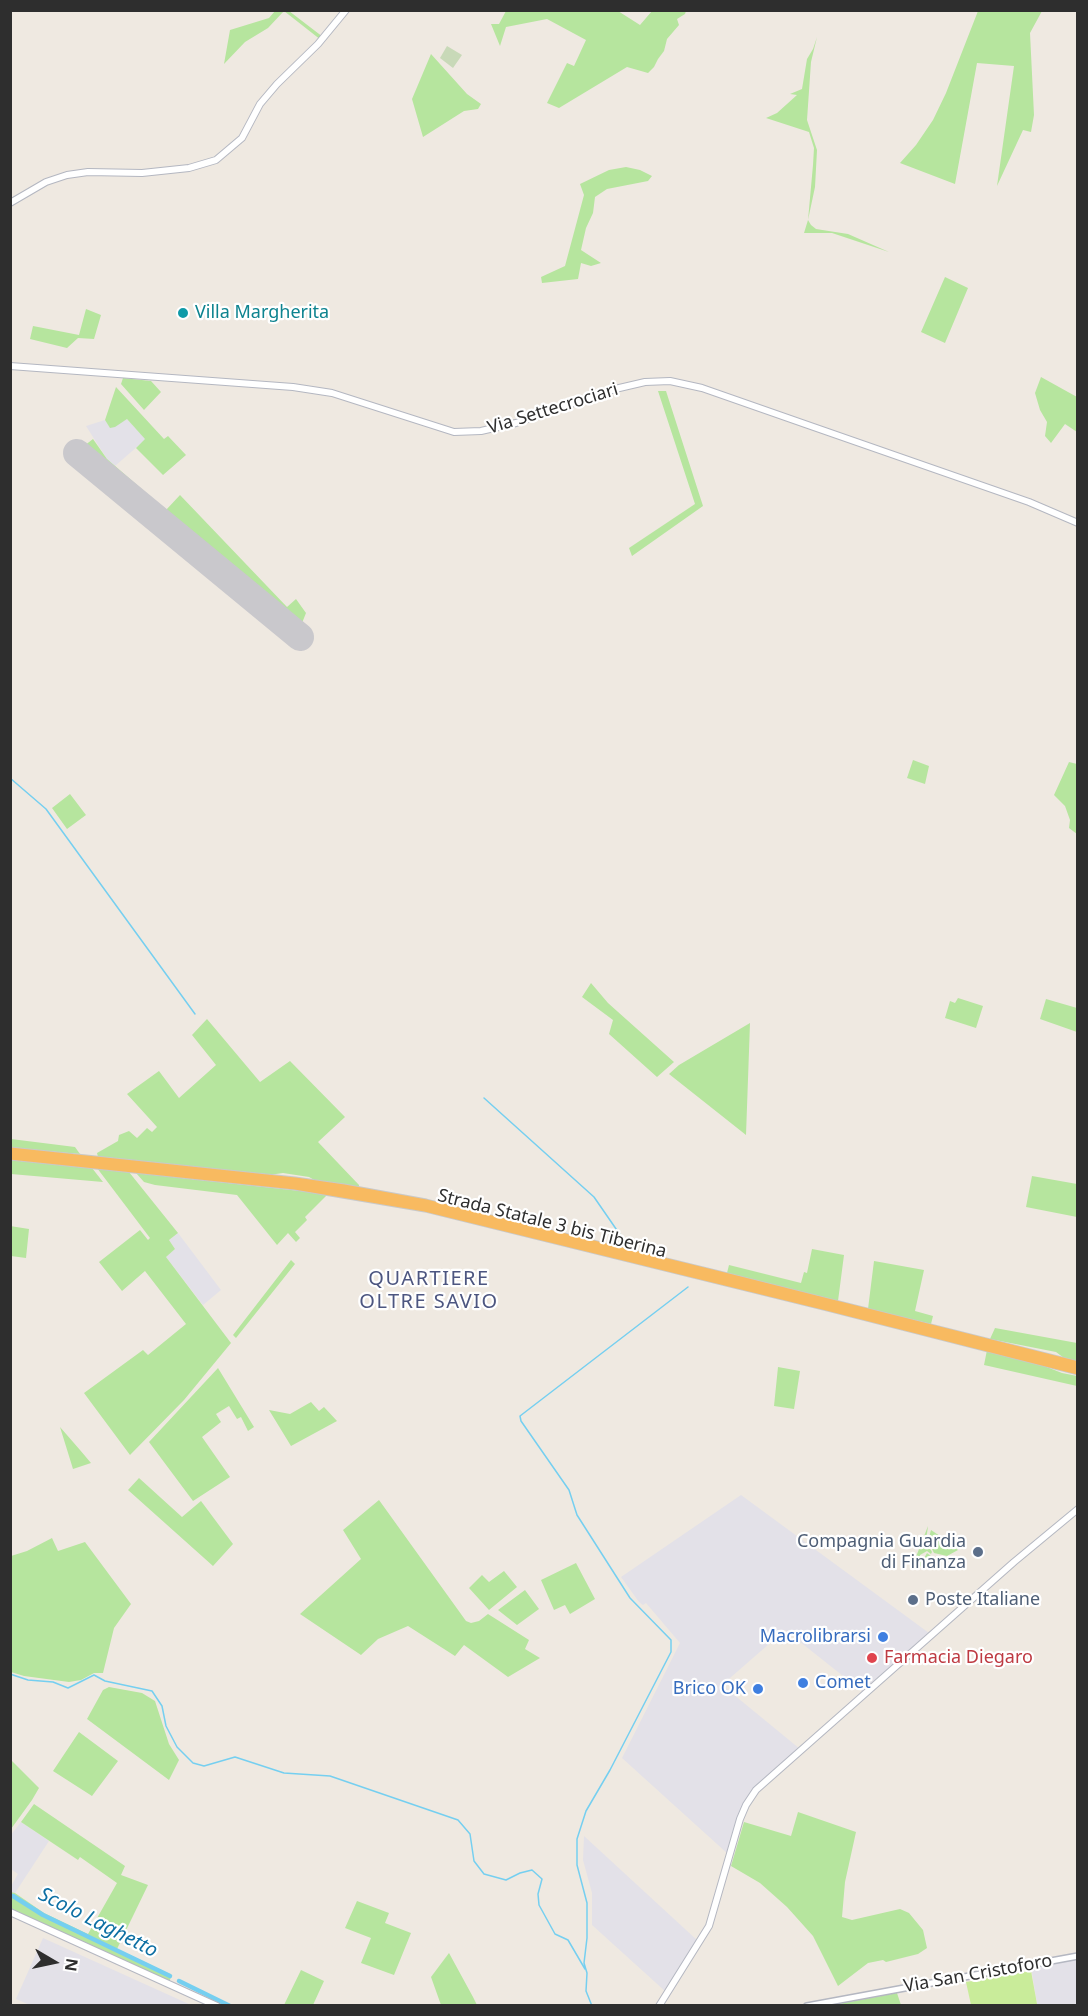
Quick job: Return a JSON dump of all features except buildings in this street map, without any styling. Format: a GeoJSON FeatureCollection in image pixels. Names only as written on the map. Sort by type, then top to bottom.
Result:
{"type":"FeatureCollection","features":[{"type":"Feature","properties":{"kind":"highway","name":"Strada Statale 3 bis Tiberina"},"geometry":{"type":"LineString","coordinates":[[10,1151],[295,1186],[416,1206],[828,1304],[1077,1371]]}},
{"type":"Feature","properties":{"kind":"highway","name":"Strada Statale 3 bis Tiberina"},"geometry":{"type":"LineString","coordinates":[[10,1156],[66,1159]]}},
{"type":"Feature","properties":{"kind":"highway","name":"Strada Statale 3 bis Tiberina"},"geometry":{"type":"LineString","coordinates":[[884,1319],[1077,1365]]}},
{"type":"Feature","properties":{"kind":"main road"},"geometry":{"type":"LineString","coordinates":[[10,203],[46,182],[67,175],[88,172],[142,173],[189,168],[216,159],[242,138],[260,104],[318,44],[346,10]]}},
{"type":"Feature","properties":{"kind":"main road","name":"Via Settecrociari"},"geometry":{"type":"LineString","coordinates":[[10,366],[293,387],[332,393],[454,432],[481,431],[516,423],[615,389],[645,382],[670,381],[702,388],[806,424],[1029,502],[1077,523]]}},
{"type":"Feature","properties":{"kind":"main road"},"geometry":{"type":"LineString","coordinates":[[659,2006],[709,1926],[740,1819],[756,1790],[1077,1509]]}},
{"type":"Feature","properties":{"kind":"main road"},"geometry":{"type":"LineString","coordinates":[[10,1912],[217,2006]]}},
{"type":"Feature","properties":{"kind":"street","name":"Via San Cristoforo"},"geometry":{"type":"LineString","coordinates":[[807,2006],[1077,1956]]}},
{"type":"Feature","properties":{"kind":"shaded area"},"geometry":{"type":"Polygon","coordinates":[[[127,419],[146,439],[115,466],[107,459],[86,426],[105,420],[110,427],[127,419]]]}},
{"type":"Feature","properties":{"kind":"shaded area"},"geometry":{"type":"Polygon","coordinates":[[[178,1233],[221,1290],[203,1305],[166,1257],[175,1249],[169,1240],[178,1233]]]}},
{"type":"Feature","properties":{"kind":"shaded area"},"geometry":{"type":"Polygon","coordinates":[[[741,1495],[929,1633],[862,1691],[785,1630],[722,1685],[800,1749],[756,1788],[728,1854],[622,1758],[680,1643],[646,1603],[643,1605],[639,1602],[621,1577],[741,1495]]]}},
{"type":"Feature","properties":{"kind":"shaded area"},"geometry":{"type":"Polygon","coordinates":[[[21,1822],[49,1841],[15,1893],[11,1892],[11,1886],[18,1874],[11,1869],[10,1836],[21,1822]]]}},
{"type":"Feature","properties":{"kind":"shaded area"},"geometry":{"type":"Polygon","coordinates":[[[584,1836],[698,1941],[666,1992],[592,1925],[592,1893],[583,1860],[584,1836]]]}},
{"type":"Feature","properties":{"kind":"shaded area"},"geometry":{"type":"Polygon","coordinates":[[[43,1938],[191,2005],[32,2006],[16,1999],[43,1938]]]}},
{"type":"Feature","properties":{"kind":"shaded area"},"geometry":{"type":"Polygon","coordinates":[[[1077,1958],[1077,2005],[1030,2006],[1037,2004],[1031,1967],[1077,1958]]]}},
{"type":"Feature","properties":{"kind":"green space"},"geometry":{"type":"Polygon","coordinates":[[[275,11],[284,11],[268,28],[245,42],[224,64],[230,30],[269,18],[275,11]]]}},
{"type":"Feature","properties":{"kind":"green space"},"geometry":{"type":"Polygon","coordinates":[[[284,11],[289,11],[323,37],[321,40],[284,11]]]}},
{"type":"Feature","properties":{"kind":"green space"},"geometry":{"type":"Polygon","coordinates":[[[506,11],[618,11],[640,25],[652,11],[686,11],[677,19],[679,25],[667,39],[664,51],[648,73],[627,67],[559,108],[547,103],[567,63],[574,66],[586,40],[547,19],[506,27],[500,46],[491,24],[499,24],[506,11]]]}},
{"type":"Feature","properties":{"kind":"green space"},"geometry":{"type":"Polygon","coordinates":[[[978,11],[1042,11],[1030,33],[1034,115],[1031,132],[1023,130],[997,186],[1014,66],[977,63],[955,184],[900,163],[933,120],[978,11]]]}},
{"type":"Feature","properties":{"kind":"green space"},"geometry":{"type":"Polygon","coordinates":[[[817,37],[811,62],[807,120],[817,150],[815,187],[808,220],[814,148],[809,132],[766,118],[777,113],[797,95],[790,94],[802,89],[807,59],[817,37]]]}},
{"type":"Feature","properties":{"kind":"green space"},"geometry":{"type":"Polygon","coordinates":[[[447,46],[462,55],[453,68],[440,58],[447,46]]]}},
{"type":"Feature","properties":{"kind":"green space"},"geometry":{"type":"Polygon","coordinates":[[[431,54],[467,94],[481,104],[478,109],[464,111],[423,137],[412,99],[431,54]]]}},
{"type":"Feature","properties":{"kind":"green space"},"geometry":{"type":"Polygon","coordinates":[[[626,167],[652,176],[648,181],[607,189],[595,197],[593,213],[586,228],[581,250],[601,263],[591,266],[581,263],[578,279],[542,283],[541,277],[565,266],[584,195],[580,184],[609,170],[626,167]]]}},
{"type":"Feature","properties":{"kind":"green space"},"geometry":{"type":"Polygon","coordinates":[[[808,220],[816,229],[848,234],[889,252],[832,233],[804,233],[808,220]]]}},
{"type":"Feature","properties":{"kind":"green space"},"geometry":{"type":"Polygon","coordinates":[[[945,277],[968,288],[945,343],[921,332],[945,277]]]}},
{"type":"Feature","properties":{"kind":"green space"},"geometry":{"type":"Polygon","coordinates":[[[86,309],[101,315],[94,339],[78,338],[67,348],[30,339],[33,326],[79,335],[86,309]]]}},
{"type":"Feature","properties":{"kind":"green space"},"geometry":{"type":"Polygon","coordinates":[[[1041,377],[1077,397],[1077,432],[1065,424],[1051,443],[1045,436],[1047,422],[1040,410],[1035,393],[1041,377]]]}},
{"type":"Feature","properties":{"kind":"green space"},"geometry":{"type":"Polygon","coordinates":[[[123,378],[151,381],[161,392],[144,410],[121,384],[123,378]]]}},
{"type":"Feature","properties":{"kind":"green space"},"geometry":{"type":"Polygon","coordinates":[[[116,387],[164,439],[168,436],[186,455],[163,475],[136,448],[145,439],[127,419],[110,428],[105,420],[116,387]]]}},
{"type":"Feature","properties":{"kind":"green space"},"geometry":{"type":"Polygon","coordinates":[[[658,391],[666,391],[703,506],[632,556],[629,548],[695,504],[658,391]]]}},
{"type":"Feature","properties":{"kind":"green space"},"geometry":{"type":"Polygon","coordinates":[[[93,439],[107,459],[166,510],[180,495],[287,607],[296,599],[306,613],[302,623],[305,628],[302,634],[250,588],[80,449],[93,439]]]}},
{"type":"Feature","properties":{"kind":"green space"},"geometry":{"type":"Polygon","coordinates":[[[913,760],[929,766],[925,784],[907,778],[913,760]]]}},
{"type":"Feature","properties":{"kind":"green space"},"geometry":{"type":"Polygon","coordinates":[[[1069,762],[1077,764],[1077,834],[1069,828],[1070,820],[1065,806],[1054,795],[1069,762]]]}},
{"type":"Feature","properties":{"kind":"green space"},"geometry":{"type":"Polygon","coordinates":[[[70,794],[86,815],[67,829],[52,808],[70,794]]]}},
{"type":"Feature","properties":{"kind":"green space"},"geometry":{"type":"Polygon","coordinates":[[[591,983],[608,1003],[674,1062],[657,1077],[609,1034],[613,1020],[582,997],[591,983]]]}},
{"type":"Feature","properties":{"kind":"green space"},"geometry":{"type":"Polygon","coordinates":[[[958,998],[983,1006],[976,1028],[945,1018],[950,1001],[955,1003],[958,998]]]}},
{"type":"Feature","properties":{"kind":"green space"},"geometry":{"type":"Polygon","coordinates":[[[1046,999],[1077,1008],[1077,1032],[1040,1019],[1046,999]]]}},
{"type":"Feature","properties":{"kind":"green space"},"geometry":{"type":"Polygon","coordinates":[[[207,1019],[260,1082],[290,1061],[345,1117],[318,1142],[359,1185],[359,1188],[283,1173],[269,1175],[98,1157],[97,1153],[118,1141],[119,1135],[129,1131],[137,1138],[147,1128],[152,1132],[157,1127],[127,1094],[159,1071],[179,1098],[216,1065],[192,1035],[207,1019]]]}},
{"type":"Feature","properties":{"kind":"green space"},"geometry":{"type":"Polygon","coordinates":[[[750,1023],[746,1135],[669,1074],[679,1065],[750,1023]]]}},
{"type":"Feature","properties":{"kind":"green space"},"geometry":{"type":"Polygon","coordinates":[[[11,1139],[75,1147],[80,1154],[11,1148],[11,1139]]]}},
{"type":"Feature","properties":{"kind":"green space"},"geometry":{"type":"Polygon","coordinates":[[[10,1160],[92,1168],[103,1182],[11,1174],[10,1160]]]}},
{"type":"Feature","properties":{"kind":"green space"},"geometry":{"type":"Polygon","coordinates":[[[97,1168],[129,1172],[178,1233],[169,1240],[175,1249],[166,1257],[231,1343],[184,1400],[130,1455],[84,1393],[143,1350],[148,1355],[186,1324],[145,1271],[122,1291],[99,1262],[140,1230],[148,1240],[150,1238],[97,1168]]]}},
{"type":"Feature","properties":{"kind":"green space"},"geometry":{"type":"Polygon","coordinates":[[[136,1173],[328,1194],[305,1217],[307,1220],[295,1232],[300,1238],[296,1242],[288,1233],[277,1245],[237,1195],[155,1185],[144,1182],[136,1173]]]}},
{"type":"Feature","properties":{"kind":"green space"},"geometry":{"type":"Polygon","coordinates":[[[1032,1176],[1077,1184],[1077,1217],[1026,1207],[1032,1176]]]}},
{"type":"Feature","properties":{"kind":"green space"},"geometry":{"type":"Polygon","coordinates":[[[10,1226],[29,1229],[26,1258],[11,1256],[10,1226]]]}},
{"type":"Feature","properties":{"kind":"green space"},"geometry":{"type":"Polygon","coordinates":[[[812,1249],[844,1255],[838,1301],[727,1273],[729,1265],[801,1283],[804,1272],[807,1273],[812,1249]]]}},
{"type":"Feature","properties":{"kind":"green space"},"geometry":{"type":"Polygon","coordinates":[[[291,1260],[295,1264],[236,1338],[233,1335],[291,1260]]]}},
{"type":"Feature","properties":{"kind":"green space"},"geometry":{"type":"Polygon","coordinates":[[[874,1261],[924,1270],[915,1311],[933,1316],[931,1324],[868,1309],[874,1261]]]}},
{"type":"Feature","properties":{"kind":"green space"},"geometry":{"type":"Polygon","coordinates":[[[995,1328],[1077,1343],[1077,1363],[1056,1352],[990,1339],[995,1328]]]}},
{"type":"Feature","properties":{"kind":"green space"},"geometry":{"type":"Polygon","coordinates":[[[987,1350],[1077,1376],[1077,1386],[984,1365],[987,1350]]]}},
{"type":"Feature","properties":{"kind":"green space"},"geometry":{"type":"Polygon","coordinates":[[[778,1367],[800,1371],[794,1409],[774,1406],[778,1367]]]}},
{"type":"Feature","properties":{"kind":"green space"},"geometry":{"type":"Polygon","coordinates":[[[218,1368],[254,1427],[248,1431],[241,1417],[237,1419],[229,1406],[216,1414],[221,1422],[202,1437],[230,1477],[193,1501],[149,1442],[218,1368]]]}},
{"type":"Feature","properties":{"kind":"green space"},"geometry":{"type":"Polygon","coordinates":[[[311,1402],[319,1411],[324,1407],[337,1421],[291,1446],[269,1410],[290,1414],[311,1402]]]}},
{"type":"Feature","properties":{"kind":"green space"},"geometry":{"type":"Polygon","coordinates":[[[60,1427],[80,1450],[91,1463],[73,1469],[60,1427]]]}},
{"type":"Feature","properties":{"kind":"green space"},"geometry":{"type":"Polygon","coordinates":[[[139,1478],[182,1517],[201,1501],[233,1544],[213,1566],[128,1490],[139,1478]]]}},
{"type":"Feature","properties":{"kind":"green space"},"geometry":{"type":"Polygon","coordinates":[[[379,1500],[466,1621],[471,1623],[479,1621],[488,1614],[529,1640],[525,1649],[540,1658],[508,1677],[464,1645],[455,1656],[408,1626],[378,1639],[361,1655],[300,1614],[361,1559],[343,1530],[379,1500]]]}},
{"type":"Feature","properties":{"kind":"green space"},"geometry":{"type":"Polygon","coordinates":[[[928,1526],[926,1541],[932,1552],[931,1554],[927,1551],[920,1555],[923,1560],[927,1553],[931,1556],[923,1568],[914,1562],[928,1526]]]}},
{"type":"Feature","properties":{"kind":"green space"},"geometry":{"type":"Polygon","coordinates":[[[931,1530],[940,1536],[941,1543],[946,1545],[949,1543],[958,1550],[947,1556],[934,1553],[928,1541],[931,1530]]]}},
{"type":"Feature","properties":{"kind":"green space"},"geometry":{"type":"Polygon","coordinates":[[[52,1538],[58,1551],[85,1542],[131,1604],[114,1628],[103,1673],[94,1673],[81,1680],[69,1682],[11,1672],[11,1556],[27,1551],[52,1538]]]}},
{"type":"Feature","properties":{"kind":"green space"},"geometry":{"type":"Polygon","coordinates":[[[576,1563],[595,1599],[570,1614],[565,1605],[554,1610],[541,1580],[576,1563]]]}},
{"type":"Feature","properties":{"kind":"green space"},"geometry":{"type":"Polygon","coordinates":[[[504,1571],[517,1587],[489,1610],[469,1588],[482,1575],[489,1582],[504,1571]]]}},
{"type":"Feature","properties":{"kind":"green space"},"geometry":{"type":"Polygon","coordinates":[[[525,1590],[539,1609],[517,1625],[498,1610],[525,1590]]]}},
{"type":"Feature","properties":{"kind":"green space"},"geometry":{"type":"Polygon","coordinates":[[[109,1687],[142,1693],[155,1701],[169,1744],[179,1760],[169,1780],[87,1719],[103,1690],[109,1687]]]}},
{"type":"Feature","properties":{"kind":"green space"},"geometry":{"type":"Polygon","coordinates":[[[79,1732],[118,1761],[92,1796],[53,1771],[79,1732]]]}},
{"type":"Feature","properties":{"kind":"green space"},"geometry":{"type":"Polygon","coordinates":[[[11,1760],[39,1788],[11,1829],[11,1760]]]}},
{"type":"Feature","properties":{"kind":"green space"},"geometry":{"type":"Polygon","coordinates":[[[34,1804],[125,1866],[121,1875],[148,1885],[117,1949],[172,1975],[169,1982],[11,1910],[11,1892],[44,1913],[88,1934],[117,1883],[80,1857],[78,1860],[21,1822],[34,1804]]]}},
{"type":"Feature","properties":{"kind":"green space"},"geometry":{"type":"Polygon","coordinates":[[[798,1812],[856,1832],[845,1882],[842,1917],[852,1920],[900,1909],[909,1913],[923,1930],[927,1948],[918,1954],[886,1962],[883,1960],[868,1963],[838,1986],[813,1936],[787,1907],[760,1883],[731,1866],[744,1822],[791,1836],[798,1812]]]}},
{"type":"Feature","properties":{"kind":"green space"},"geometry":{"type":"Polygon","coordinates":[[[357,1901],[389,1913],[385,1923],[411,1933],[394,1975],[361,1963],[371,1938],[345,1928],[357,1901]]]}},
{"type":"Feature","properties":{"kind":"green space"},"geometry":{"type":"Polygon","coordinates":[[[449,1953],[477,2005],[441,2005],[431,1977],[449,1953]]]}},
{"type":"Feature","properties":{"kind":"green space"},"geometry":{"type":"Polygon","coordinates":[[[301,1970],[324,1981],[313,2005],[284,2005],[301,1970]]]}},
{"type":"Feature","properties":{"kind":"green space"},"geometry":{"type":"Polygon","coordinates":[[[1031,1971],[1037,2004],[1027,2006],[971,2005],[966,1982],[1031,1971]]]}},
{"type":"Feature","properties":{"kind":"green space"},"geometry":{"type":"Polygon","coordinates":[[[897,1993],[901,2005],[839,2004],[897,1993]]]}},
{"type":"Feature","properties":{"kind":"waterway"},"geometry":{"type":"LineString","coordinates":[[10,778],[46,809],[195,1014]]}},
{"type":"Feature","properties":{"kind":"waterway"},"geometry":{"type":"LineString","coordinates":[[484,1098],[594,1197],[623,1239]]}},
{"type":"Feature","properties":{"kind":"waterway"},"geometry":{"type":"LineString","coordinates":[[587,1973],[584,1963],[587,1903],[577,1865],[577,1839],[586,1811],[610,1770],[671,1652],[671,1640],[630,1598],[577,1515],[569,1490],[521,1421],[520,1416],[688,1287]]}},
{"type":"Feature","properties":{"kind":"waterway"},"geometry":{"type":"LineString","coordinates":[[10,1674],[28,1680],[53,1682],[68,1688],[94,1675],[105,1681],[152,1691],[162,1706],[166,1726],[177,1747],[193,1763],[204,1766],[235,1757],[284,1773],[330,1776],[458,1820],[470,1834],[474,1861],[484,1874],[506,1880],[532,1870],[542,1879],[538,1894],[539,1905],[555,1934],[568,1940],[585,1969]]}},
{"type":"Feature","properties":{"kind":"waterway","name":"Scolo Laghetto"},"geometry":{"type":"LineString","coordinates":[[13,1896],[43,1915],[170,1976]]}},
{"type":"Feature","properties":{"kind":"waterway"},"geometry":{"type":"LineString","coordinates":[[587,1973],[586,1991],[592,2006]]}},
{"type":"Feature","properties":{"kind":"waterway","name":"Scolo Laghetto"},"geometry":{"type":"LineString","coordinates":[[179,1981],[230,2006]]}},
{"type":"Feature","properties":{"kind":"runway"},"geometry":{"type":"LineString","coordinates":[[77,453],[300,637]]}},
{"type":"Feature","properties":{"kind":"place","name":"Villa Margherita"},"geometry":{"type":"Point","coordinates":[183,313]}},
{"type":"Feature","properties":{"kind":"place","name":"Compagnia Guardia di Finanza"},"geometry":{"type":"Point","coordinates":[978,1552]}},
{"type":"Feature","properties":{"kind":"place","name":"Poste Italiane"},"geometry":{"type":"Point","coordinates":[913,1600]}},
{"type":"Feature","properties":{"kind":"place","name":"Macrolibrarsi"},"geometry":{"type":"Point","coordinates":[883,1637]}},
{"type":"Feature","properties":{"kind":"place","name":"Farmacia Diegaro"},"geometry":{"type":"Point","coordinates":[872,1658]}},
{"type":"Feature","properties":{"kind":"place","name":"Comet"},"geometry":{"type":"Point","coordinates":[803,1683]}},
{"type":"Feature","properties":{"kind":"place","name":"Brico OK"},"geometry":{"type":"Point","coordinates":[758,1689]}},
{"type":"Feature","properties":{"kind":"district","name":"QUARTIERE OLTRE SAVIO"},"geometry":{"type":"Point","coordinates":[429,1290]}}]}
